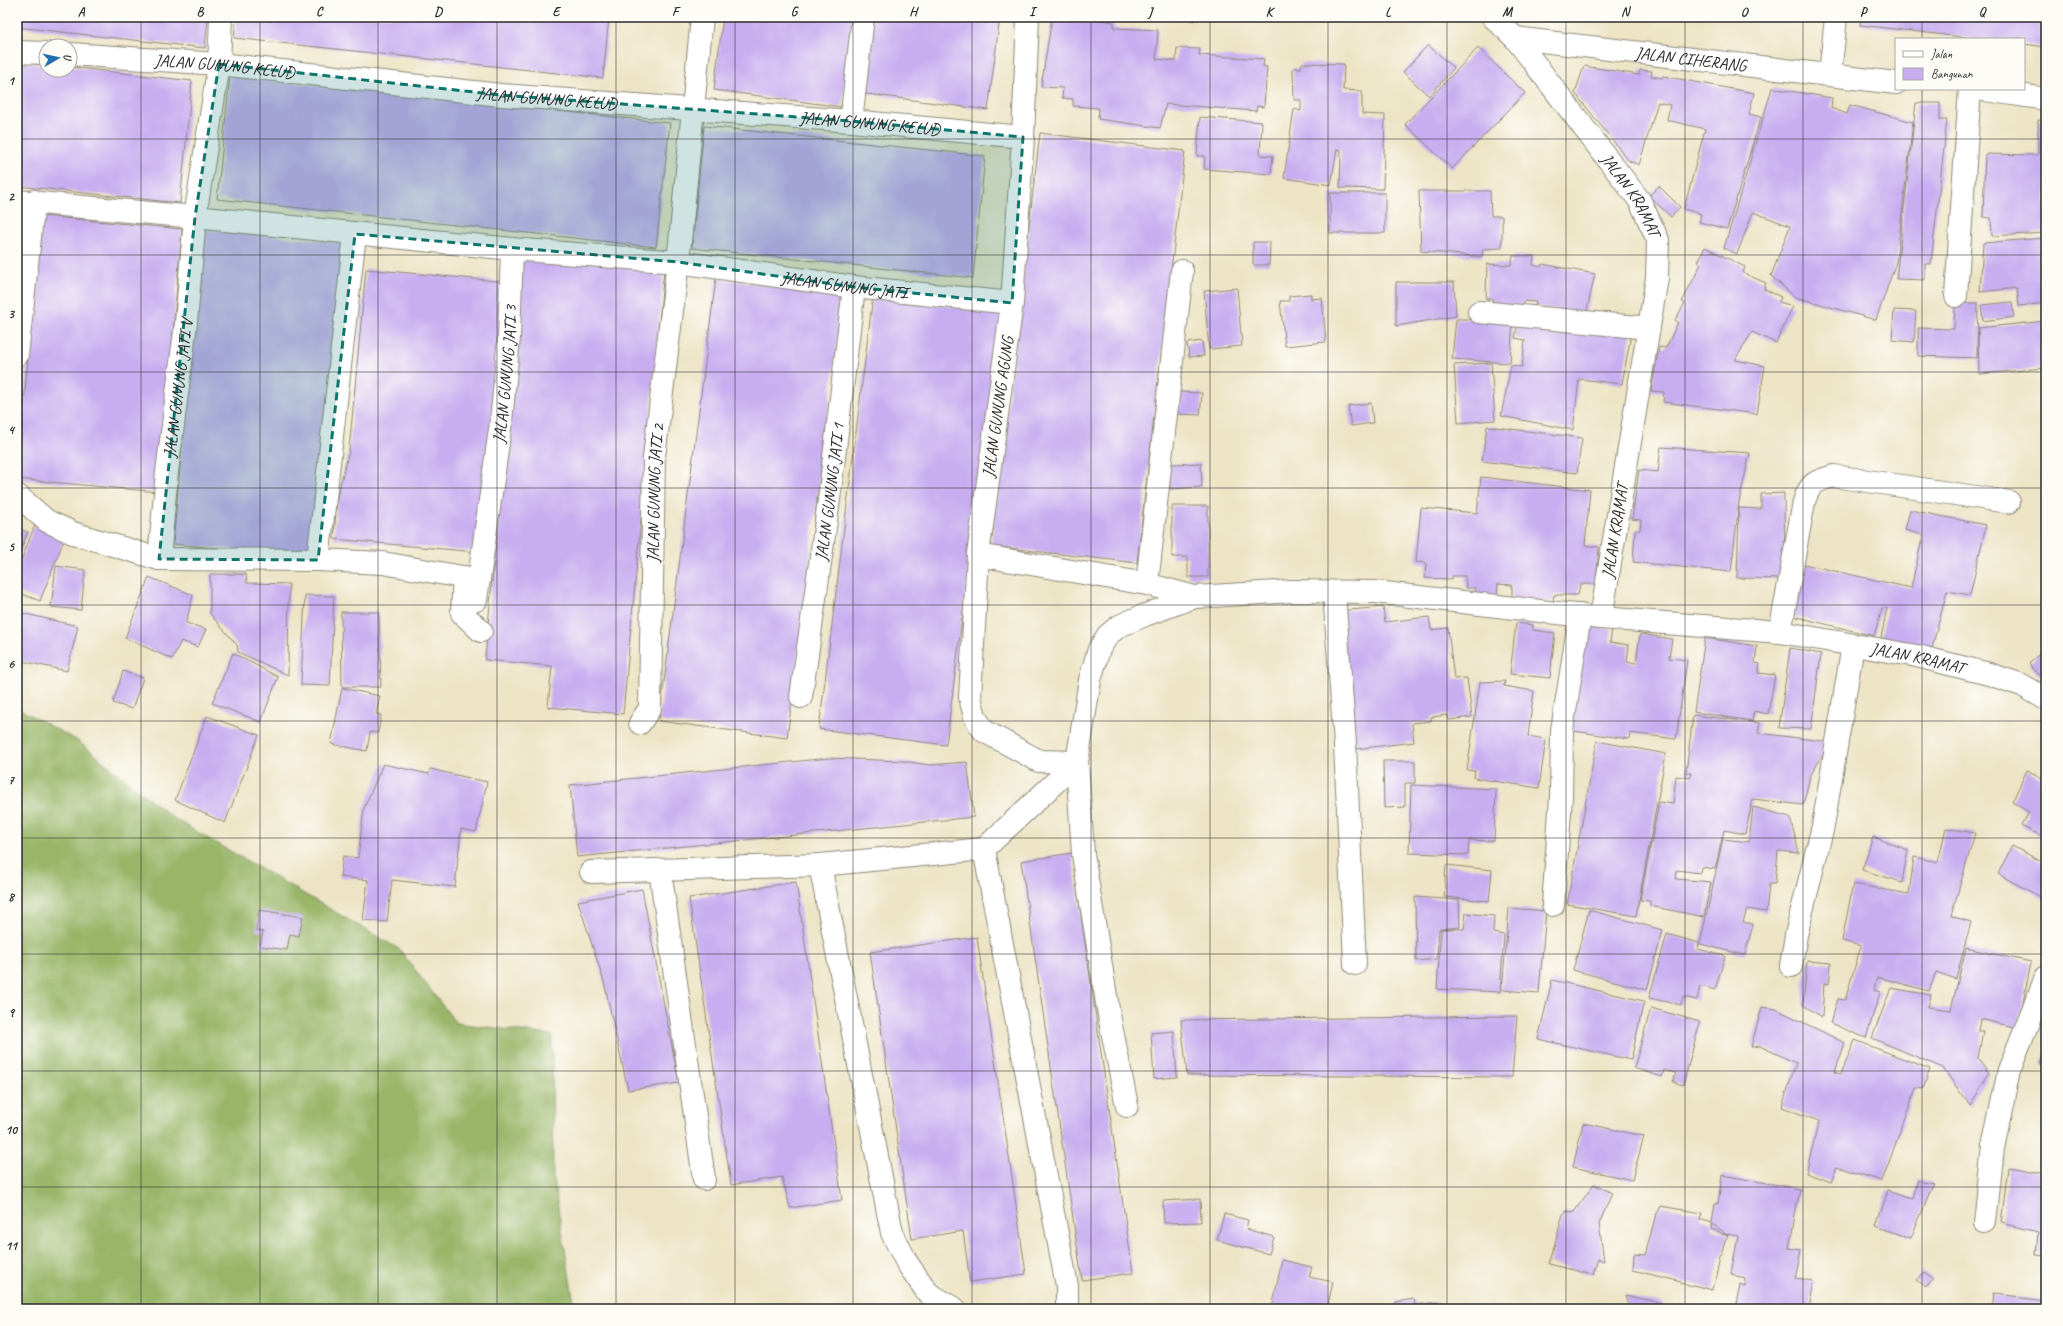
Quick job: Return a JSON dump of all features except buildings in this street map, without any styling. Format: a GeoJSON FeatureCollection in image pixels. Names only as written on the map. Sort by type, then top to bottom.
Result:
{"type":"FeatureCollection","features":[{"type":"Feature","properties":{"kind":"street","name":"JALAN GUNUNG JATI V"},"geometry":{"type":"LineString","coordinates":[[159,559],[167,472],[186,324],[195,217],[219,64],[221,17]]}},
{"type":"Feature","properties":{"kind":"street","name":"JALAN GUNUNG JATI 2"},"geometry":{"type":"LineString","coordinates":[[640,723],[650,708],[654,457],[678,262],[702,17]]}},
{"type":"Feature","properties":{"kind":"street"},"geometry":{"type":"LineString","coordinates":[[851,120],[863,17]]}},
{"type":"Feature","properties":{"kind":"street","name":"JALAN GUNUNG AGUNG"},"geometry":{"type":"LineString","coordinates":[[1028,17],[1023,137],[1012,303],[978,555],[970,697],[976,717],[984,731],[1039,761],[1076,762]]}},
{"type":"Feature","properties":{"kind":"street"},"geometry":{"type":"LineString","coordinates":[[1493,17],[1515,38]]}},
{"type":"Feature","properties":{"kind":"street"},"geometry":{"type":"LineString","coordinates":[[1830,75],[1836,17]]}},
{"type":"Feature","properties":{"kind":"street","name":"JALAN CIHERANG"},"geometry":{"type":"LineString","coordinates":[[1515,38],[1895,82]]}},
{"type":"Feature","properties":{"kind":"street","name":"JALAN KRAMAT"},"geometry":{"type":"LineString","coordinates":[[1515,38],[1640,201],[1658,240],[1657,278],[1648,328],[1590,617],[1780,632],[1917,656],[1989,674],[2022,685],[2046,699]]}},
{"type":"Feature","properties":{"kind":"street"},"geometry":{"type":"LineString","coordinates":[[17,52],[38,53]]}},
{"type":"Feature","properties":{"kind":"street","name":"JALAN GUNUNG KELUD"},"geometry":{"type":"LineString","coordinates":[[78,55],[219,64],[501,95],[693,110],[851,120],[1023,137]]}},
{"type":"Feature","properties":{"kind":"street"},"geometry":{"type":"LineString","coordinates":[[1956,296],[1970,90]]}},
{"type":"Feature","properties":{"kind":"street"},"geometry":{"type":"LineString","coordinates":[[1985,90],[2046,99]]}},
{"type":"Feature","properties":{"kind":"street"},"geometry":{"type":"LineString","coordinates":[[17,355],[25,201]]}},
{"type":"Feature","properties":{"kind":"street","name":"JALAN GUNUNG JATI"},"geometry":{"type":"LineString","coordinates":[[25,201],[512,249],[678,262],[854,287],[1012,303]]}},
{"type":"Feature","properties":{"kind":"street"},"geometry":{"type":"LineString","coordinates":[[318,560],[354,234]]}},
{"type":"Feature","properties":{"kind":"street","name":"JALAN GUNUNG JATI 3"},"geometry":{"type":"LineString","coordinates":[[481,631],[462,613],[473,586],[492,498],[509,338],[512,249]]}},
{"type":"Feature","properties":{"kind":"street"},"geometry":{"type":"LineString","coordinates":[[1146,584],[1182,271]]}},
{"type":"Feature","properties":{"kind":"street","name":"JALAN GUNUNG JATI 1"},"geometry":{"type":"LineString","coordinates":[[801,697],[828,500],[854,287]]}},
{"type":"Feature","properties":{"kind":"street"},"geometry":{"type":"LineString","coordinates":[[1479,312],[1648,328]]}},
{"type":"Feature","properties":{"kind":"street"},"geometry":{"type":"LineString","coordinates":[[1780,632],[1804,502],[1809,487],[1818,481],[1834,476],[2009,502]]}},
{"type":"Feature","properties":{"kind":"street"},"geometry":{"type":"LineString","coordinates":[[17,495],[47,521],[73,534],[159,559],[318,560],[383,563],[473,586]]}},
{"type":"Feature","properties":{"kind":"street"},"geometry":{"type":"LineString","coordinates":[[978,555],[1146,584],[1195,597]]}},
{"type":"Feature","properties":{"kind":"street"},"geometry":{"type":"LineString","coordinates":[[1128,1106],[1109,1015],[1083,854],[1076,762],[1090,680],[1099,649],[1108,635],[1120,626],[1145,615],[1195,597],[1292,591],[1375,592],[1590,617],[1562,730],[1561,798],[1553,905]]}},
{"type":"Feature","properties":{"kind":"street"},"geometry":{"type":"LineString","coordinates":[[1334,592],[1345,744],[1355,964]]}},
{"type":"Feature","properties":{"kind":"street"},"geometry":{"type":"LineString","coordinates":[[1791,966],[1796,935],[1823,826],[1853,645]]}},
{"type":"Feature","properties":{"kind":"street"},"geometry":{"type":"LineString","coordinates":[[591,872],[820,865],[984,849],[1076,762]]}},
{"type":"Feature","properties":{"kind":"street"},"geometry":{"type":"LineString","coordinates":[[984,849],[1067,1286],[1067,1309]]}},
{"type":"Feature","properties":{"kind":"street"},"geometry":{"type":"LineString","coordinates":[[820,865],[892,1233],[907,1263],[928,1293],[955,1309]]}},
{"type":"Feature","properties":{"kind":"street"},"geometry":{"type":"LineString","coordinates":[[660,870],[704,1179]]}},
{"type":"Feature","properties":{"kind":"street"},"geometry":{"type":"LineString","coordinates":[[1985,1223],[1993,1147],[2009,1070],[2046,977]]}},
{"type":"Feature","properties":{"kind":"highlighted area"},"geometry":{"type":"Polygon","coordinates":[[[219,64],[501,95],[851,121],[1023,137],[1012,303],[854,287],[678,262],[355,234],[318,560],[159,559],[195,217],[219,64]]]}},
{"type":"Feature","properties":{"kind":"green space"},"geometry":{"type":"Polygon","coordinates":[[[17,708],[78,741],[173,818],[399,949],[456,1023],[552,1035],[553,1177],[575,1309],[17,1309],[17,708]]]}}]}
